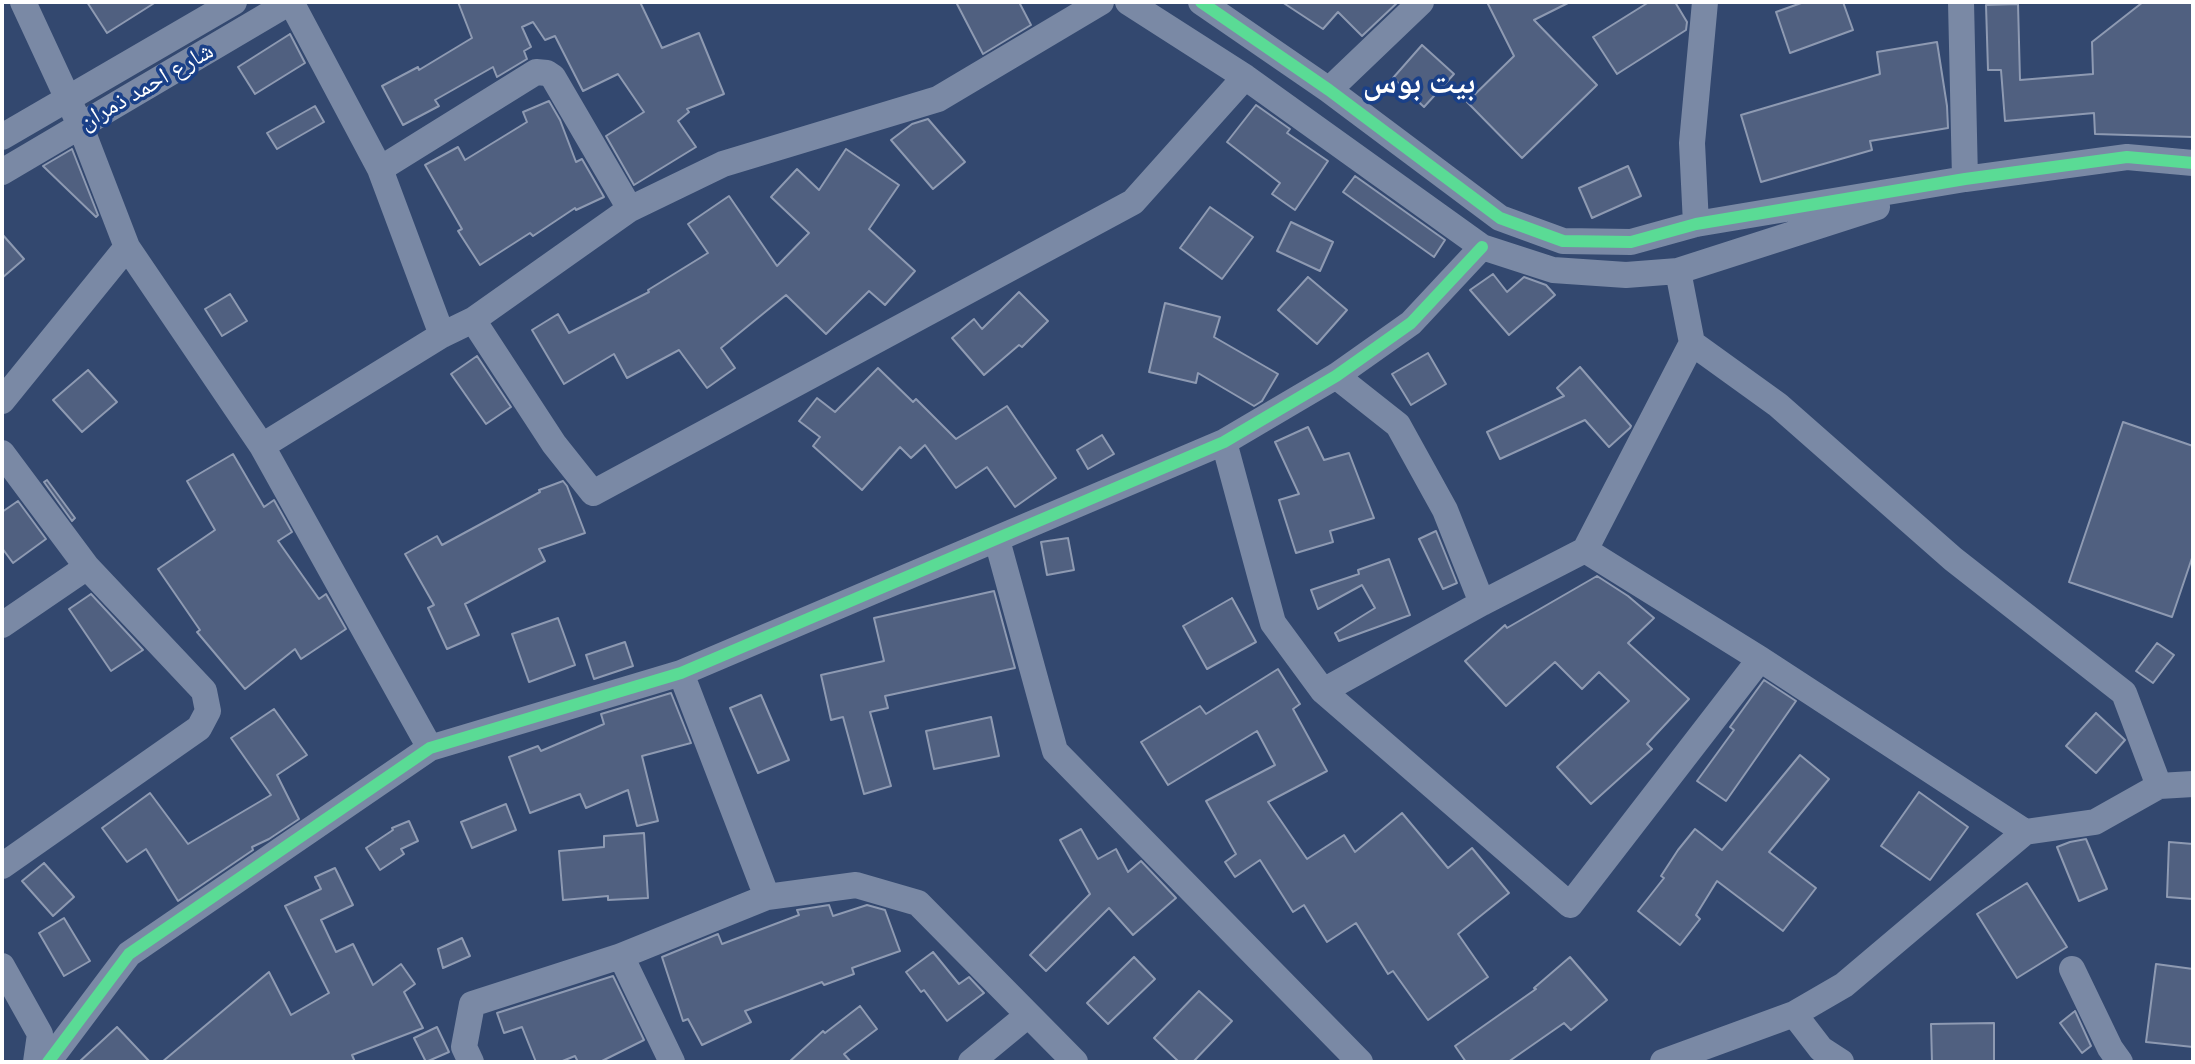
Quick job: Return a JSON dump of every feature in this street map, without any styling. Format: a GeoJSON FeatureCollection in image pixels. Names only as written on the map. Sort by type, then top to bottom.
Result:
{"type":"FeatureCollection","features":[{"type":"Feature","properties":{"kind":"street"},"geometry":{"type":"LineString","coordinates":[[23,2],[80,125],[127,247],[262,446],[430,748]]}},
{"type":"Feature","properties":{"kind":"street","name":"شارع احمد ذمران"},"geometry":{"type":"LineString","coordinates":[[2,137],[234,2]]}},
{"type":"Feature","properties":{"kind":"street"},"geometry":{"type":"LineString","coordinates":[[290,2],[380,169],[442,335]]}},
{"type":"Feature","properties":{"kind":"street","name":"شارع احمد ذمران"},"geometry":{"type":"LineString","coordinates":[[2,172],[290,2]]}},
{"type":"Feature","properties":{"kind":"street"},"geometry":{"type":"LineString","coordinates":[[262,446],[442,335],[473,320],[630,209],[723,164],[938,99],[1101,2]]}},
{"type":"Feature","properties":{"kind":"street"},"geometry":{"type":"LineString","coordinates":[[1128,2],[1245,77],[1482,247],[1553,270],[1626,275],[1678,271],[1965,179]]}},
{"type":"Feature","properties":{"kind":"street"},"geometry":{"type":"LineString","coordinates":[[1201,2],[1329,90],[1500,218],[1563,241],[1631,242],[1696,224],[1965,179],[2127,157],[2193,163]]}},
{"type":"Feature","properties":{"kind":"street"},"geometry":{"type":"LineString","coordinates":[[1329,90],[1421,2]]}},
{"type":"Feature","properties":{"kind":"street"},"geometry":{"type":"LineString","coordinates":[[1696,224],[1692,143],[1705,2]]}},
{"type":"Feature","properties":{"kind":"street"},"geometry":{"type":"LineString","coordinates":[[1961,2],[1965,179]]}},
{"type":"Feature","properties":{"kind":"street"},"geometry":{"type":"LineString","coordinates":[[380,169],[536,72],[547,73],[553,77],[630,209]]}},
{"type":"Feature","properties":{"kind":"street"},"geometry":{"type":"LineString","coordinates":[[473,320],[554,444],[593,493],[1133,202],[1245,77]]}},
{"type":"Feature","properties":{"kind":"street"},"geometry":{"type":"LineString","coordinates":[[2,401],[127,247]]}},
{"type":"Feature","properties":{"kind":"street"},"geometry":{"type":"LineString","coordinates":[[48,1062],[129,954],[430,748],[681,673],[1224,442],[1336,376],[1411,323],[1482,247]]}},
{"type":"Feature","properties":{"kind":"street"},"geometry":{"type":"LineString","coordinates":[[1323,691],[1585,550],[1692,343],[1678,271]]}},
{"type":"Feature","properties":{"kind":"street"},"geometry":{"type":"LineString","coordinates":[[1692,343],[1778,405],[1953,559],[2124,693],[2159,786]]}},
{"type":"Feature","properties":{"kind":"street"},"geometry":{"type":"LineString","coordinates":[[1336,376],[1398,425],[1445,510],[1482,603]]}},
{"type":"Feature","properties":{"kind":"street"},"geometry":{"type":"LineString","coordinates":[[1224,442],[1273,623],[1323,691],[1570,905],[1760,659]]}},
{"type":"Feature","properties":{"kind":"street"},"geometry":{"type":"LineString","coordinates":[[2,453],[87,567],[204,691],[208,711],[199,728],[2,866]]}},
{"type":"Feature","properties":{"kind":"street"},"geometry":{"type":"LineString","coordinates":[[997,540],[1055,751],[1360,1062]]}},
{"type":"Feature","properties":{"kind":"street"},"geometry":{"type":"LineString","coordinates":[[1585,550],[1760,659],[2025,832]]}},
{"type":"Feature","properties":{"kind":"street"},"geometry":{"type":"LineString","coordinates":[[2,625],[87,567]]}},
{"type":"Feature","properties":{"kind":"street"},"geometry":{"type":"LineString","coordinates":[[681,673],[767,897]]}},
{"type":"Feature","properties":{"kind":"street"},"geometry":{"type":"LineString","coordinates":[[1663,1062],[1794,1014],[1844,985],[2025,832],[2095,822],[2159,786],[2193,784]]}},
{"type":"Feature","properties":{"kind":"street"},"geometry":{"type":"LineString","coordinates":[[471,1062],[464,1047],[472,1004],[621,956],[767,897],[856,885],[918,903],[1075,1062]]}},
{"type":"Feature","properties":{"kind":"street"},"geometry":{"type":"LineString","coordinates":[[621,956],[672,1062]]}},
{"type":"Feature","properties":{"kind":"street"},"geometry":{"type":"LineString","coordinates":[[2,966],[40,1034],[36,1062]]}},
{"type":"Feature","properties":{"kind":"street"},"geometry":{"type":"LineString","coordinates":[[2072,969],[2110,1048],[2120,1062]]}},
{"type":"Feature","properties":{"kind":"street"},"geometry":{"type":"LineString","coordinates":[[1794,1014],[1821,1049],[1841,1062]]}},
{"type":"Feature","properties":{"kind":"street"},"geometry":{"type":"LineString","coordinates":[[971,1062],[1028,1015]]}},
{"type":"Feature","properties":{"kind":"building"},"geometry":{"type":"Polygon","coordinates":[[[87,2],[156,2],[107,33],[87,2]]]}},
{"type":"Feature","properties":{"kind":"building"},"geometry":{"type":"Polygon","coordinates":[[[458,2],[640,2],[662,48],[699,33],[724,94],[687,109],[689,112],[678,121],[696,147],[634,185],[606,136],[644,112],[618,74],[583,91],[555,36],[545,40],[533,22],[522,27],[531,47],[524,51],[527,59],[497,77],[493,67],[435,100],[439,106],[403,125],[382,86],[418,67],[419,70],[472,38],[458,2]]]}},
{"type":"Feature","properties":{"kind":"building"},"geometry":{"type":"Polygon","coordinates":[[[956,2],[1019,2],[1031,25],[983,54],[956,2]]]}},
{"type":"Feature","properties":{"kind":"building"},"geometry":{"type":"Polygon","coordinates":[[[1282,2],[1398,2],[1362,36],[1338,12],[1323,29],[1282,2]]]}},
{"type":"Feature","properties":{"kind":"building"},"geometry":{"type":"Polygon","coordinates":[[[1487,2],[1570,2],[1534,20],[1597,85],[1522,158],[1467,102],[1514,56],[1487,2]]]}},
{"type":"Feature","properties":{"kind":"building"},"geometry":{"type":"Polygon","coordinates":[[[1649,2],[1675,2],[1687,22],[1686,30],[1617,74],[1593,37],[1649,2]]]}},
{"type":"Feature","properties":{"kind":"building"},"geometry":{"type":"Polygon","coordinates":[[[1804,2],[1843,2],[1853,30],[1790,53],[1776,12],[1804,2]]]}},
{"type":"Feature","properties":{"kind":"building"},"geometry":{"type":"Polygon","coordinates":[[[2143,2],[2193,2],[2193,137],[2095,134],[2094,113],[2005,121],[2001,70],[1988,70],[1986,5],[2018,4],[2020,80],[2093,74],[2092,42],[2143,2]]]}},
{"type":"Feature","properties":{"kind":"building"},"geometry":{"type":"Polygon","coordinates":[[[290,34],[305,63],[255,94],[238,67],[290,34]]]}},
{"type":"Feature","properties":{"kind":"building"},"geometry":{"type":"Polygon","coordinates":[[[1937,42],[1948,128],[1870,141],[1872,150],[1761,182],[1741,115],[1880,74],[1877,52],[1937,42]]]}},
{"type":"Feature","properties":{"kind":"building"},"geometry":{"type":"Polygon","coordinates":[[[1422,45],[1454,74],[1424,107],[1393,78],[1422,45]]]}},
{"type":"Feature","properties":{"kind":"building"},"geometry":{"type":"Polygon","coordinates":[[[549,101],[576,162],[582,159],[604,197],[575,208],[533,236],[530,233],[480,265],[458,231],[462,229],[425,165],[458,147],[465,160],[527,122],[523,112],[549,101]]]}},
{"type":"Feature","properties":{"kind":"building"},"geometry":{"type":"Polygon","coordinates":[[[1256,105],[1290,129],[1287,133],[1328,161],[1295,210],[1272,194],[1280,183],[1227,142],[1256,105]]]}},
{"type":"Feature","properties":{"kind":"building"},"geometry":{"type":"Polygon","coordinates":[[[315,106],[324,122],[277,149],[267,133],[315,106]]]}},
{"type":"Feature","properties":{"kind":"building"},"geometry":{"type":"Polygon","coordinates":[[[928,119],[965,162],[933,189],[891,140],[912,124],[928,119]]]}},
{"type":"Feature","properties":{"kind":"building"},"geometry":{"type":"Polygon","coordinates":[[[72,149],[98,215],[96,217],[43,166],[72,149]]]}},
{"type":"Feature","properties":{"kind":"building"},"geometry":{"type":"Polygon","coordinates":[[[846,149],[899,185],[869,229],[915,271],[885,305],[869,291],[826,334],[786,295],[721,348],[735,368],[707,388],[679,350],[627,378],[614,354],[564,384],[532,330],[558,314],[569,333],[649,292],[708,253],[688,224],[729,196],[777,266],[809,233],[771,197],[797,169],[819,190],[846,149]]]}},
{"type":"Feature","properties":{"kind":"building"},"geometry":{"type":"Polygon","coordinates":[[[1628,166],[1641,196],[1592,218],[1579,188],[1628,166]]]}},
{"type":"Feature","properties":{"kind":"building"},"geometry":{"type":"Polygon","coordinates":[[[1355,176],[1445,240],[1434,257],[1343,192],[1355,176]]]}},
{"type":"Feature","properties":{"kind":"building"},"geometry":{"type":"Polygon","coordinates":[[[1210,207],[1253,237],[1222,279],[1180,248],[1210,207]]]}},
{"type":"Feature","properties":{"kind":"building"},"geometry":{"type":"Polygon","coordinates":[[[1291,222],[1333,242],[1320,271],[1277,251],[1291,222]]]}},
{"type":"Feature","properties":{"kind":"building"},"geometry":{"type":"Polygon","coordinates":[[[2,234],[24,259],[2,278],[2,234]]]}},
{"type":"Feature","properties":{"kind":"building"},"geometry":{"type":"Polygon","coordinates":[[[1493,274],[1507,292],[1524,277],[1546,285],[1555,295],[1509,335],[1470,290],[1493,274]]]}},
{"type":"Feature","properties":{"kind":"building"},"geometry":{"type":"Polygon","coordinates":[[[1308,277],[1347,310],[1317,344],[1278,310],[1308,277]]]}},
{"type":"Feature","properties":{"kind":"building"},"geometry":{"type":"Polygon","coordinates":[[[1019,292],[1048,321],[1022,347],[1019,345],[984,375],[952,338],[974,319],[982,329],[1019,292]]]}},
{"type":"Feature","properties":{"kind":"building"},"geometry":{"type":"Polygon","coordinates":[[[230,294],[247,321],[222,336],[205,309],[230,294]]]}},
{"type":"Feature","properties":{"kind":"building"},"geometry":{"type":"Polygon","coordinates":[[[1165,303],[1220,317],[1214,337],[1278,374],[1262,401],[1254,406],[1198,373],[1196,383],[1149,372],[1165,303]]]}},
{"type":"Feature","properties":{"kind":"building"},"geometry":{"type":"Polygon","coordinates":[[[1428,353],[1446,384],[1411,405],[1392,374],[1428,353]]]}},
{"type":"Feature","properties":{"kind":"building"},"geometry":{"type":"Polygon","coordinates":[[[477,356],[511,407],[486,424],[451,374],[477,356]]]}},
{"type":"Feature","properties":{"kind":"building"},"geometry":{"type":"Polygon","coordinates":[[[1580,367],[1630,428],[1609,447],[1585,420],[1500,459],[1487,432],[1564,396],[1557,388],[1580,367]]]}},
{"type":"Feature","properties":{"kind":"building"},"geometry":{"type":"Polygon","coordinates":[[[878,368],[913,402],[916,399],[956,439],[1007,406],[1056,478],[1015,507],[987,467],[956,488],[925,445],[911,458],[900,447],[862,490],[813,446],[820,437],[799,421],[817,398],[835,412],[878,368]]]}},
{"type":"Feature","properties":{"kind":"building"},"geometry":{"type":"Polygon","coordinates":[[[88,370],[117,402],[82,432],[53,400],[88,370]]]}},
{"type":"Feature","properties":{"kind":"building"},"geometry":{"type":"Polygon","coordinates":[[[2123,422],[2193,446],[2193,555],[2172,617],[2069,582],[2123,422]]]}},
{"type":"Feature","properties":{"kind":"building"},"geometry":{"type":"Polygon","coordinates":[[[1308,427],[1324,460],[1349,453],[1374,518],[1330,531],[1333,542],[1296,553],[1279,500],[1299,494],[1275,442],[1308,427]]]}},
{"type":"Feature","properties":{"kind":"building"},"geometry":{"type":"Polygon","coordinates":[[[1102,435],[1114,454],[1088,469],[1077,450],[1102,435]]]}},
{"type":"Feature","properties":{"kind":"building"},"geometry":{"type":"Polygon","coordinates":[[[233,454],[264,507],[274,500],[292,532],[278,541],[319,599],[326,594],[346,629],[301,659],[295,649],[245,689],[197,632],[200,630],[158,569],[215,530],[187,481],[233,454]]]}},
{"type":"Feature","properties":{"kind":"building"},"geometry":{"type":"Polygon","coordinates":[[[47,480],[75,518],[72,521],[44,482],[47,480]]]}},
{"type":"Feature","properties":{"kind":"building"},"geometry":{"type":"Polygon","coordinates":[[[563,481],[585,533],[539,549],[545,561],[465,604],[479,635],[447,649],[428,608],[434,605],[405,554],[437,536],[442,545],[539,490],[563,481]]]}},
{"type":"Feature","properties":{"kind":"building"},"geometry":{"type":"Polygon","coordinates":[[[18,501],[46,539],[13,563],[2,548],[2,512],[18,501]]]}},
{"type":"Feature","properties":{"kind":"building"},"geometry":{"type":"Polygon","coordinates":[[[1436,531],[1457,583],[1443,589],[1419,539],[1436,531]]]}},
{"type":"Feature","properties":{"kind":"building"},"geometry":{"type":"Polygon","coordinates":[[[1068,538],[1074,570],[1047,575],[1041,542],[1068,538]]]}},
{"type":"Feature","properties":{"kind":"building"},"geometry":{"type":"Polygon","coordinates":[[[1389,559],[1410,615],[1339,641],[1335,633],[1375,608],[1362,585],[1318,609],[1311,590],[1359,574],[1358,570],[1389,559]]]}},
{"type":"Feature","properties":{"kind":"building"},"geometry":{"type":"Polygon","coordinates":[[[1597,576],[1654,618],[1628,643],[1689,699],[1647,744],[1652,749],[1591,804],[1557,767],[1629,701],[1599,672],[1582,689],[1555,662],[1506,706],[1465,661],[1505,625],[1507,628],[1597,576]]]}},
{"type":"Feature","properties":{"kind":"building"},"geometry":{"type":"Polygon","coordinates":[[[994,591],[1015,668],[885,696],[888,708],[870,712],[891,786],[864,794],[843,717],[831,720],[821,675],[884,661],[874,618],[994,591]]]}},
{"type":"Feature","properties":{"kind":"building"},"geometry":{"type":"Polygon","coordinates":[[[91,594],[143,650],[111,671],[69,609],[91,594]]]}},
{"type":"Feature","properties":{"kind":"building"},"geometry":{"type":"Polygon","coordinates":[[[1232,598],[1256,642],[1207,669],[1183,626],[1232,598]]]}},
{"type":"Feature","properties":{"kind":"building"},"geometry":{"type":"Polygon","coordinates":[[[558,618],[575,665],[529,682],[512,634],[558,618]]]}},
{"type":"Feature","properties":{"kind":"building"},"geometry":{"type":"Polygon","coordinates":[[[625,642],[633,666],[594,679],[586,655],[625,642]]]}},
{"type":"Feature","properties":{"kind":"building"},"geometry":{"type":"Polygon","coordinates":[[[2157,643],[2174,655],[2153,683],[2136,671],[2157,643]]]}},
{"type":"Feature","properties":{"kind":"building"},"geometry":{"type":"Polygon","coordinates":[[[1278,669],[1300,704],[1293,709],[1327,771],[1268,802],[1307,859],[1344,835],[1355,852],[1402,813],[1448,868],[1472,848],[1509,893],[1458,934],[1488,977],[1428,1020],[1393,971],[1388,974],[1356,923],[1327,942],[1304,905],[1293,912],[1260,860],[1235,877],[1225,862],[1236,854],[1206,801],[1275,765],[1257,731],[1168,785],[1141,742],[1200,706],[1206,714],[1278,669]]]}},
{"type":"Feature","properties":{"kind":"building"},"geometry":{"type":"Polygon","coordinates":[[[1764,680],[1796,701],[1726,801],[1697,781],[1734,730],[1730,727],[1764,680]]]}},
{"type":"Feature","properties":{"kind":"building"},"geometry":{"type":"Polygon","coordinates":[[[671,693],[691,743],[642,756],[658,821],[637,826],[628,790],[586,808],[580,794],[530,813],[509,757],[538,746],[541,751],[604,724],[601,714],[671,693]]]}},
{"type":"Feature","properties":{"kind":"building"},"geometry":{"type":"Polygon","coordinates":[[[761,695],[789,760],[758,773],[730,708],[761,695]]]}},
{"type":"Feature","properties":{"kind":"building"},"geometry":{"type":"Polygon","coordinates":[[[274,709],[307,755],[277,775],[299,819],[252,847],[253,850],[178,901],[146,849],[127,862],[102,828],[150,793],[188,844],[271,795],[231,738],[274,709]]]}},
{"type":"Feature","properties":{"kind":"building"},"geometry":{"type":"Polygon","coordinates":[[[2096,713],[2125,740],[2096,773],[2066,746],[2096,713]]]}},
{"type":"Feature","properties":{"kind":"building"},"geometry":{"type":"Polygon","coordinates":[[[991,717],[999,756],[934,769],[926,731],[991,717]]]}},
{"type":"Feature","properties":{"kind":"building"},"geometry":{"type":"Polygon","coordinates":[[[1800,755],[1829,779],[1769,852],[1816,888],[1783,931],[1717,881],[1696,915],[1700,919],[1680,945],[1638,911],[1664,878],[1661,876],[1695,829],[1722,850],[1800,755]]]}},
{"type":"Feature","properties":{"kind":"building"},"geometry":{"type":"Polygon","coordinates":[[[1919,792],[1968,827],[1930,880],[1881,846],[1919,792]]]}},
{"type":"Feature","properties":{"kind":"building"},"geometry":{"type":"Polygon","coordinates":[[[506,804],[516,830],[472,848],[461,822],[506,804]]]}},
{"type":"Feature","properties":{"kind":"building"},"geometry":{"type":"Polygon","coordinates":[[[409,821],[418,841],[401,849],[404,854],[380,870],[366,848],[392,828],[409,821]]]}},
{"type":"Feature","properties":{"kind":"building"},"geometry":{"type":"Polygon","coordinates":[[[1081,829],[1098,859],[1116,849],[1128,872],[1141,861],[1176,898],[1133,935],[1109,908],[1046,971],[1030,955],[1090,894],[1060,840],[1081,829]]]}},
{"type":"Feature","properties":{"kind":"building"},"geometry":{"type":"Polygon","coordinates":[[[644,833],[648,898],[608,900],[608,896],[563,900],[559,851],[604,847],[604,836],[644,833]]]}},
{"type":"Feature","properties":{"kind":"building"},"geometry":{"type":"Polygon","coordinates":[[[2086,839],[2107,889],[2079,901],[2057,847],[2086,839]]]}},
{"type":"Feature","properties":{"kind":"building"},"geometry":{"type":"Polygon","coordinates":[[[2169,842],[2193,844],[2193,899],[2167,897],[2169,842]]]}},
{"type":"Feature","properties":{"kind":"building"},"geometry":{"type":"Polygon","coordinates":[[[44,863],[74,897],[53,916],[22,881],[44,863]]]}},
{"type":"Feature","properties":{"kind":"building"},"geometry":{"type":"Polygon","coordinates":[[[335,868],[353,905],[321,920],[336,952],[353,944],[373,985],[401,964],[415,984],[404,992],[423,1028],[352,1055],[355,1062],[162,1062],[269,972],[291,1015],[329,993],[285,906],[321,889],[315,877],[335,868]]]}},
{"type":"Feature","properties":{"kind":"building"},"geometry":{"type":"Polygon","coordinates":[[[2027,883],[2067,947],[2017,978],[1977,914],[2027,883]]]}},
{"type":"Feature","properties":{"kind":"building"},"geometry":{"type":"Polygon","coordinates":[[[829,905],[833,916],[867,905],[885,910],[900,951],[852,968],[854,974],[824,985],[822,982],[745,1011],[751,1022],[702,1045],[688,1019],[683,1021],[662,957],[718,934],[722,944],[799,915],[797,910],[829,905]]]}},
{"type":"Feature","properties":{"kind":"building"},"geometry":{"type":"Polygon","coordinates":[[[64,918],[90,961],[64,976],[39,933],[64,918]]]}},
{"type":"Feature","properties":{"kind":"building"},"geometry":{"type":"Polygon","coordinates":[[[462,938],[470,956],[443,968],[438,949],[462,938]]]}},
{"type":"Feature","properties":{"kind":"building"},"geometry":{"type":"Polygon","coordinates":[[[933,952],[959,984],[969,977],[984,993],[947,1021],[906,972],[933,952]]]}},
{"type":"Feature","properties":{"kind":"building"},"geometry":{"type":"Polygon","coordinates":[[[1134,957],[1155,979],[1108,1024],[1087,1003],[1134,957]]]}},
{"type":"Feature","properties":{"kind":"building"},"geometry":{"type":"Polygon","coordinates":[[[1570,957],[1607,1000],[1571,1030],[1564,1023],[1508,1062],[1466,1062],[1455,1046],[1536,989],[1570,957]]]}},
{"type":"Feature","properties":{"kind":"building"},"geometry":{"type":"Polygon","coordinates":[[[2156,964],[2193,969],[2193,1047],[2146,1042],[2156,964]]]}},
{"type":"Feature","properties":{"kind":"building"},"geometry":{"type":"Polygon","coordinates":[[[613,976],[644,1040],[600,1062],[578,1062],[575,1056],[560,1062],[536,1062],[522,1027],[504,1033],[497,1013],[613,976]]]}},
{"type":"Feature","properties":{"kind":"building"},"geometry":{"type":"Polygon","coordinates":[[[1199,991],[1232,1021],[1193,1062],[1179,1062],[1154,1038],[1199,991]]]}},
{"type":"Feature","properties":{"kind":"building"},"geometry":{"type":"Polygon","coordinates":[[[860,1006],[877,1029],[844,1054],[851,1062],[789,1062],[823,1031],[825,1033],[860,1006]]]}},
{"type":"Feature","properties":{"kind":"building"},"geometry":{"type":"Polygon","coordinates":[[[2075,1011],[2091,1046],[2082,1053],[2060,1023],[2075,1011]]]}},
{"type":"Feature","properties":{"kind":"building"},"geometry":{"type":"Polygon","coordinates":[[[1994,1023],[1994,1062],[1932,1062],[1931,1024],[1994,1023]]]}},
{"type":"Feature","properties":{"kind":"building"},"geometry":{"type":"Polygon","coordinates":[[[117,1027],[150,1062],[79,1062],[117,1027]]]}},
{"type":"Feature","properties":{"kind":"building"},"geometry":{"type":"Polygon","coordinates":[[[437,1027],[449,1052],[426,1062],[414,1038],[437,1027]]]}},
{"type":"Feature","properties":{"kind":"cycle path"},"geometry":{"type":"LineString","coordinates":[[1201,2],[1329,90],[1500,218],[1563,241],[1631,242],[1696,224],[1965,179],[2127,157],[2193,163]]}},
{"type":"Feature","properties":{"kind":"cycle path"},"geometry":{"type":"LineString","coordinates":[[48,1062],[129,954],[430,748],[681,673],[1224,442],[1336,376],[1411,323],[1482,247]]}},
{"type":"Feature","properties":{"kind":"district","name":"بيت بوس"},"geometry":{"type":"Point","coordinates":[1419,83]}}]}
